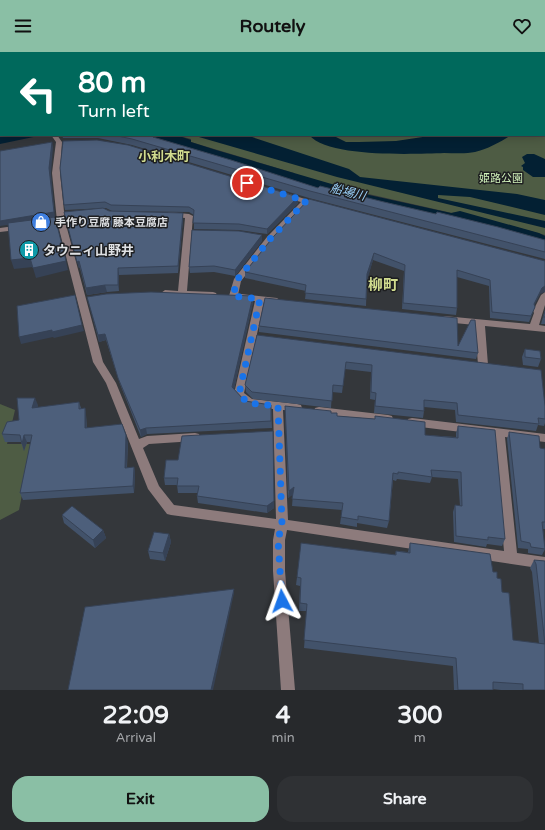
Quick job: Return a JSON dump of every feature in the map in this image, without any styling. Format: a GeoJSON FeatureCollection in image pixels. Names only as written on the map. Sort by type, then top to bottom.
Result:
{"type":"FeatureCollection","features":[{"type":"Feature","properties":{"kind":"street"},"geometry":{"type":"LineString","coordinates":[[55,136],[59,142],[56,173],[61,218],[86,299],[98,362],[111,383],[154,489],[171,510],[261,523],[282,524],[545,563]]}},
{"type":"Feature","properties":{"kind":"street"},"geometry":{"type":"LineString","coordinates":[[276,192],[331,207]]}},
{"type":"Feature","properties":{"kind":"street"},"geometry":{"type":"LineString","coordinates":[[233,296],[237,280],[270,239],[306,201]]}},
{"type":"Feature","properties":{"kind":"street"},"geometry":{"type":"LineString","coordinates":[[165,214],[189,216],[191,232],[182,293]]}},
{"type":"Feature","properties":{"kind":"street"},"geometry":{"type":"LineString","coordinates":[[0,230],[31,225]]}},
{"type":"Feature","properties":{"kind":"street"},"geometry":{"type":"LineString","coordinates":[[260,236],[270,239]]}},
{"type":"Feature","properties":{"kind":"street"},"geometry":{"type":"LineString","coordinates":[[159,294],[182,293],[233,296],[284,302]]}},
{"type":"Feature","properties":{"kind":"street"},"geometry":{"type":"LineString","coordinates":[[534,327],[545,294]]}},
{"type":"Feature","properties":{"kind":"street"},"geometry":{"type":"LineString","coordinates":[[260,299],[256,337],[239,394],[248,403],[545,438]]}},
{"type":"Feature","properties":{"kind":"street"},"geometry":{"type":"LineString","coordinates":[[433,318],[545,329]]}},
{"type":"Feature","properties":{"kind":"street"},"geometry":{"type":"LineString","coordinates":[[480,322],[483,365]]}},
{"type":"Feature","properties":{"kind":"street"},"geometry":{"type":"LineString","coordinates":[[278,406],[275,434],[282,524],[278,540],[288,690]]}},
{"type":"Feature","properties":{"kind":"street"},"geometry":{"type":"LineString","coordinates":[[499,433],[511,557]]}},
{"type":"Feature","properties":{"kind":"street"},"geometry":{"type":"LineString","coordinates":[[137,446],[147,440],[208,437]]}},
{"type":"Feature","properties":{"kind":"green space","name":"姫路公園"},"geometry":{"type":"Polygon","coordinates":[[[180,136],[545,136],[545,235],[459,212],[452,213],[364,193],[295,175],[294,173],[191,142],[191,139],[180,136]]]}},
{"type":"Feature","properties":{"kind":"green space"},"geometry":{"type":"Polygon","coordinates":[[[0,404],[15,410],[7,444],[32,444],[19,510],[0,520],[0,404]]]}},
{"type":"Feature","properties":{"kind":"water"},"geometry":{"type":"Polygon","coordinates":[[[0,136],[38,136],[0,144],[0,136]]]}},
{"type":"Feature","properties":{"kind":"water","name":"船場川"},"geometry":{"type":"Polygon","coordinates":[[[141,136],[179,136],[191,140],[191,142],[216,150],[369,195],[451,213],[460,211],[539,233],[545,236],[545,246],[312,189],[141,136]]]}},
{"type":"Feature","properties":{"kind":"water"},"geometry":{"type":"Polygon","coordinates":[[[195,136],[249,136],[349,169],[360,177],[517,194],[545,200],[545,215],[470,197],[438,195],[438,198],[545,221],[545,228],[337,177],[195,136]]]}},
{"type":"Feature","properties":{"kind":"water"},"geometry":{"type":"Polygon","coordinates":[[[310,136],[334,136],[346,142],[359,142],[396,141],[429,136],[509,136],[484,149],[464,153],[373,153],[334,148],[319,142],[310,136]]]}},
{"type":"Feature","properties":{"kind":"water"},"geometry":{"type":"Polygon","coordinates":[[[527,154],[534,154],[545,159],[545,177],[533,177],[523,170],[523,167],[521,166],[525,163],[522,157],[527,154]]]}},
{"type":"Feature","properties":{"kind":"building"},"geometry":{"type":"Polygon","coordinates":[[[118,136],[151,136],[318,188],[320,186],[436,214],[437,212],[498,227],[545,240],[545,252],[310,191],[118,136]]]}},
{"type":"Feature","properties":{"kind":"building"},"geometry":{"type":"Polygon","coordinates":[[[97,140],[128,145],[298,197],[267,229],[239,224],[193,223],[194,210],[189,207],[111,205],[105,202],[64,205],[60,168],[63,141],[97,140]]]}},
{"type":"Feature","properties":{"kind":"building"},"geometry":{"type":"Polygon","coordinates":[[[52,142],[49,168],[54,212],[0,221],[0,151],[52,142]]]}},
{"type":"Feature","properties":{"kind":"building"},"geometry":{"type":"Polygon","coordinates":[[[309,199],[545,261],[545,286],[542,288],[534,304],[535,307],[531,316],[492,312],[490,280],[457,270],[457,308],[403,303],[405,265],[374,253],[367,274],[366,299],[305,293],[306,285],[245,272],[274,236],[309,199]]]}},
{"type":"Feature","properties":{"kind":"building"},"geometry":{"type":"Polygon","coordinates":[[[103,208],[109,211],[183,213],[178,266],[118,268],[118,285],[105,285],[86,288],[79,261],[77,262],[64,212],[103,208]]]}},
{"type":"Feature","properties":{"kind":"building"},"geometry":{"type":"Polygon","coordinates":[[[55,217],[66,261],[33,268],[30,258],[11,260],[8,223],[55,217]]]}},
{"type":"Feature","properties":{"kind":"building"},"geometry":{"type":"Polygon","coordinates":[[[192,230],[239,231],[262,235],[235,270],[214,266],[189,267],[192,230]]]}},
{"type":"Feature","properties":{"kind":"building"},"geometry":{"type":"Polygon","coordinates":[[[151,292],[253,296],[232,387],[245,401],[271,405],[271,421],[146,428],[140,430],[118,378],[105,334],[98,335],[87,297],[106,294],[151,292]]]}},
{"type":"Feature","properties":{"kind":"building"},"geometry":{"type":"Polygon","coordinates":[[[75,295],[82,325],[52,332],[52,330],[19,337],[17,306],[75,295]]]}},
{"type":"Feature","properties":{"kind":"building"},"geometry":{"type":"Polygon","coordinates":[[[265,298],[457,318],[458,346],[471,320],[475,320],[478,353],[259,326],[265,298]]]}},
{"type":"Feature","properties":{"kind":"building"},"geometry":{"type":"Polygon","coordinates":[[[257,335],[541,370],[545,419],[538,418],[539,424],[458,415],[457,403],[424,400],[424,411],[375,406],[376,393],[371,392],[372,365],[346,362],[343,386],[333,385],[332,401],[252,392],[245,385],[257,335]]]}},
{"type":"Feature","properties":{"kind":"building"},"geometry":{"type":"Polygon","coordinates":[[[525,349],[540,351],[541,359],[525,357],[525,349]]]}},
{"type":"Feature","properties":{"kind":"building"},"geometry":{"type":"Polygon","coordinates":[[[17,398],[35,398],[32,408],[79,402],[79,409],[85,408],[85,428],[122,424],[126,435],[125,468],[134,467],[133,486],[20,493],[32,435],[24,435],[22,444],[20,435],[2,434],[7,422],[19,420],[17,398]]]}},
{"type":"Feature","properties":{"kind":"building"},"geometry":{"type":"Polygon","coordinates":[[[285,406],[331,411],[331,413],[337,413],[337,416],[375,419],[375,416],[425,422],[425,435],[458,438],[458,426],[495,430],[505,539],[488,537],[488,540],[456,536],[455,505],[462,506],[461,472],[431,470],[432,477],[398,472],[398,474],[393,473],[389,521],[358,516],[358,520],[341,517],[343,503],[292,499],[294,487],[289,491],[285,406]]]}},
{"type":"Feature","properties":{"kind":"building"},"geometry":{"type":"Polygon","coordinates":[[[273,431],[274,501],[267,506],[197,496],[199,486],[177,486],[178,478],[164,478],[166,460],[178,460],[182,436],[273,431]]]}},
{"type":"Feature","properties":{"kind":"building"},"geometry":{"type":"Polygon","coordinates":[[[509,432],[539,436],[540,448],[545,449],[545,522],[542,522],[545,549],[531,547],[530,543],[521,541],[509,432]]]}},
{"type":"Feature","properties":{"kind":"building"},"geometry":{"type":"Polygon","coordinates":[[[72,506],[103,530],[93,540],[62,515],[72,506]]]}},
{"type":"Feature","properties":{"kind":"building"},"geometry":{"type":"Polygon","coordinates":[[[154,532],[169,534],[163,553],[148,551],[154,532]]]}},
{"type":"Feature","properties":{"kind":"building"},"geometry":{"type":"Polygon","coordinates":[[[301,543],[396,555],[396,551],[410,553],[410,543],[490,554],[493,572],[497,572],[497,578],[501,579],[502,592],[509,593],[513,640],[545,644],[545,690],[523,690],[523,684],[493,682],[493,690],[458,690],[456,658],[304,640],[307,604],[300,603],[301,578],[297,577],[301,543]]]}},
{"type":"Feature","properties":{"kind":"building"},"geometry":{"type":"Polygon","coordinates":[[[534,560],[545,561],[545,644],[536,564],[534,560]]]}},
{"type":"Feature","properties":{"kind":"building"},"geometry":{"type":"Polygon","coordinates":[[[234,589],[211,690],[68,690],[85,607],[234,589]]]}},
{"type":"Feature","properties":{"kind":"place","name":"手作り豆腐 藤本豆腐店"},"geometry":{"type":"Point","coordinates":[41,222]}},
{"type":"Feature","properties":{"kind":"place","name":"タウニィ山野井"},"geometry":{"type":"Point","coordinates":[29,250]}},
{"type":"Feature","properties":{"kind":"district","name":"小利木町"},"geometry":{"type":"Point","coordinates":[164,156]}},
{"type":"Feature","properties":{"kind":"district","name":"柳町"},"geometry":{"type":"Point","coordinates":[383,285]}},
{"type":"Feature","properties":{"kind":"route"},"geometry":{"type":"LineString","coordinates":[[247,183],[306,201],[270,239],[237,280],[233,296],[260,299],[239,394],[248,403],[278,406],[282,524],[278,540],[282,601]]}}]}
